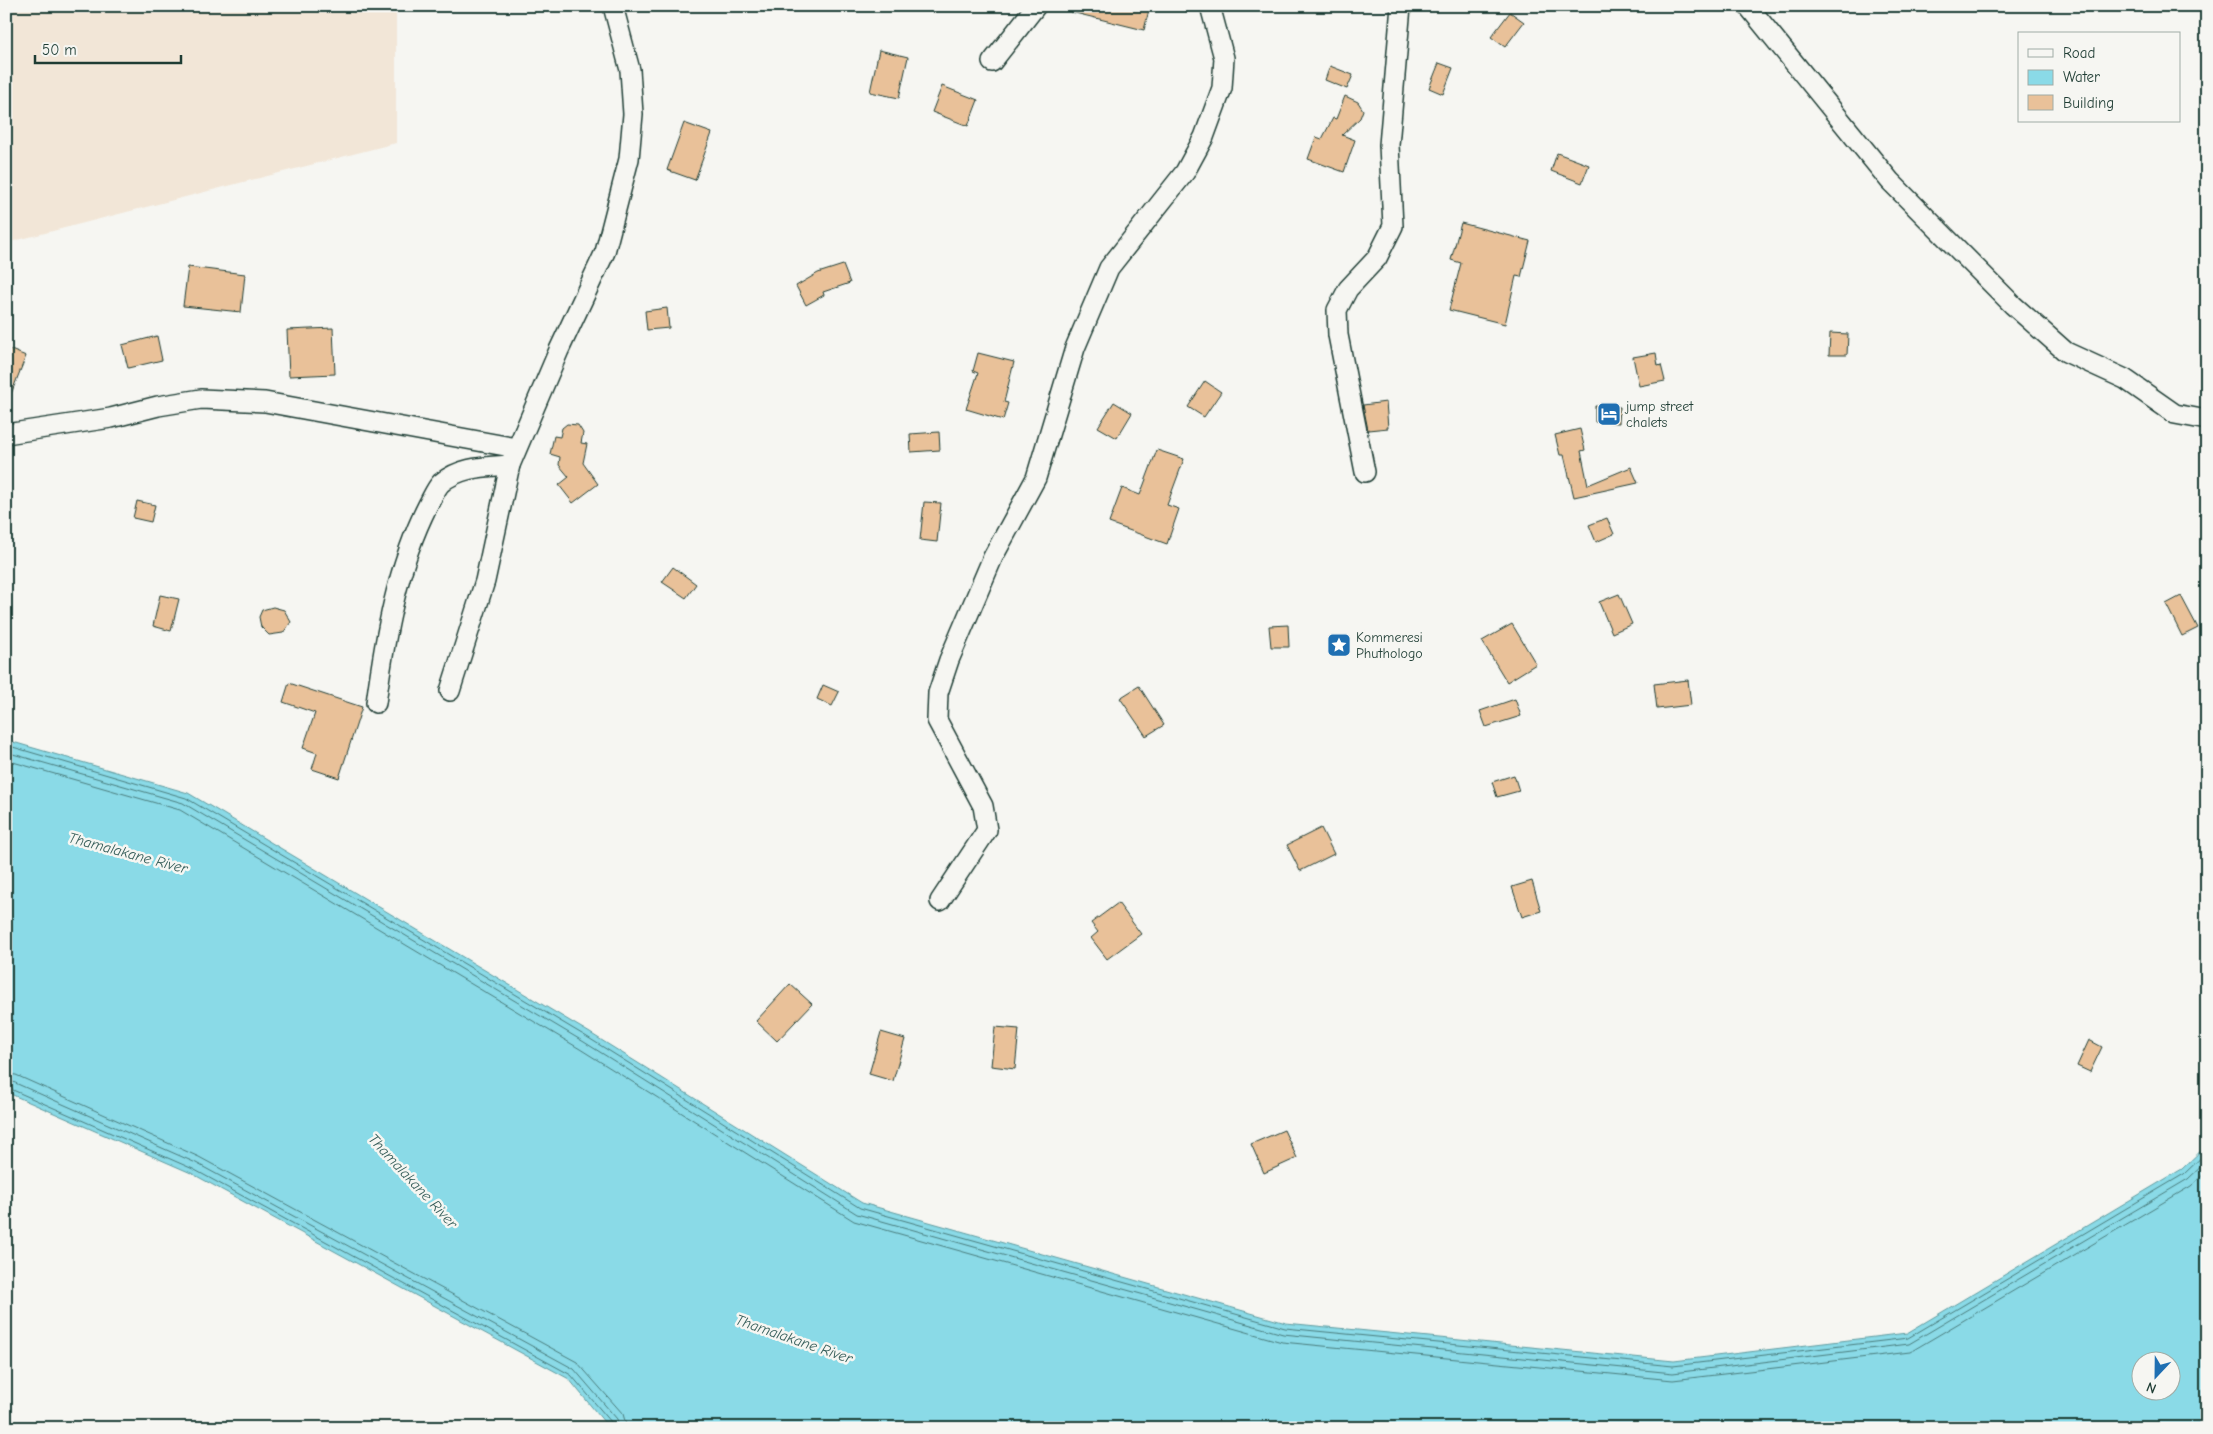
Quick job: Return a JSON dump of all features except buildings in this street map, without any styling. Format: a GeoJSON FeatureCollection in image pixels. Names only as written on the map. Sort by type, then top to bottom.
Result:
{"type":"FeatureCollection","features":[{"type":"Feature","properties":{"kind":"street"},"geometry":{"type":"LineString","coordinates":[[450,690],[485,581],[513,457],[559,350],[605,252],[629,159],[633,114],[630,70],[613,6]]}},
{"type":"Feature","properties":{"kind":"street"},"geometry":{"type":"LineString","coordinates":[[992,62],[1036,6]]}},
{"type":"Feature","properties":{"kind":"street"},"geometry":{"type":"LineString","coordinates":[[940,901],[987,830],[983,806],[937,720],[938,693],[949,660],[993,557],[1036,478],[1075,348],[1109,268],[1185,172],[1204,137],[1222,88],[1224,58],[1210,6]]}},
{"type":"Feature","properties":{"kind":"street"},"geometry":{"type":"LineString","coordinates":[[1365,472],[1338,335],[1337,310],[1348,289],[1377,258],[1393,226],[1389,145],[1401,6]]}},
{"type":"Feature","properties":{"kind":"street"},"geometry":{"type":"LineString","coordinates":[[1748,6],[1890,181],[2013,305],[2066,352],[2125,379],[2175,414],[2207,420]]}},
{"type":"Feature","properties":{"kind":"street"},"geometry":{"type":"LineString","coordinates":[[6,434],[111,418],[158,406],[202,399],[265,402],[513,457]]}},
{"type":"Feature","properties":{"kind":"street"},"geometry":{"type":"LineString","coordinates":[[376,703],[395,598],[405,560],[421,519],[440,484],[459,472],[513,457]]}},
{"type":"Feature","properties":{"kind":"shaded area"},"geometry":{"type":"Polygon","coordinates":[[[6,6],[396,6],[396,143],[6,243],[6,6]]]}},
{"type":"Feature","properties":{"kind":"water","name":"Thamalakane River"},"geometry":{"type":"Polygon","coordinates":[[[6,740],[188,793],[590,1033],[862,1203],[1286,1323],[1674,1361],[1907,1333],[2182,1169],[2207,1145],[2207,1428],[609,1428],[569,1379],[191,1173],[6,1092],[6,740]]]}},
{"type":"Feature","properties":{"kind":"place","name":"jump street chalets"},"geometry":{"type":"Point","coordinates":[1609,414]}},
{"type":"Feature","properties":{"kind":"place","name":"Kommeresi Phuthologo"},"geometry":{"type":"Point","coordinates":[1339,645]}}]}
